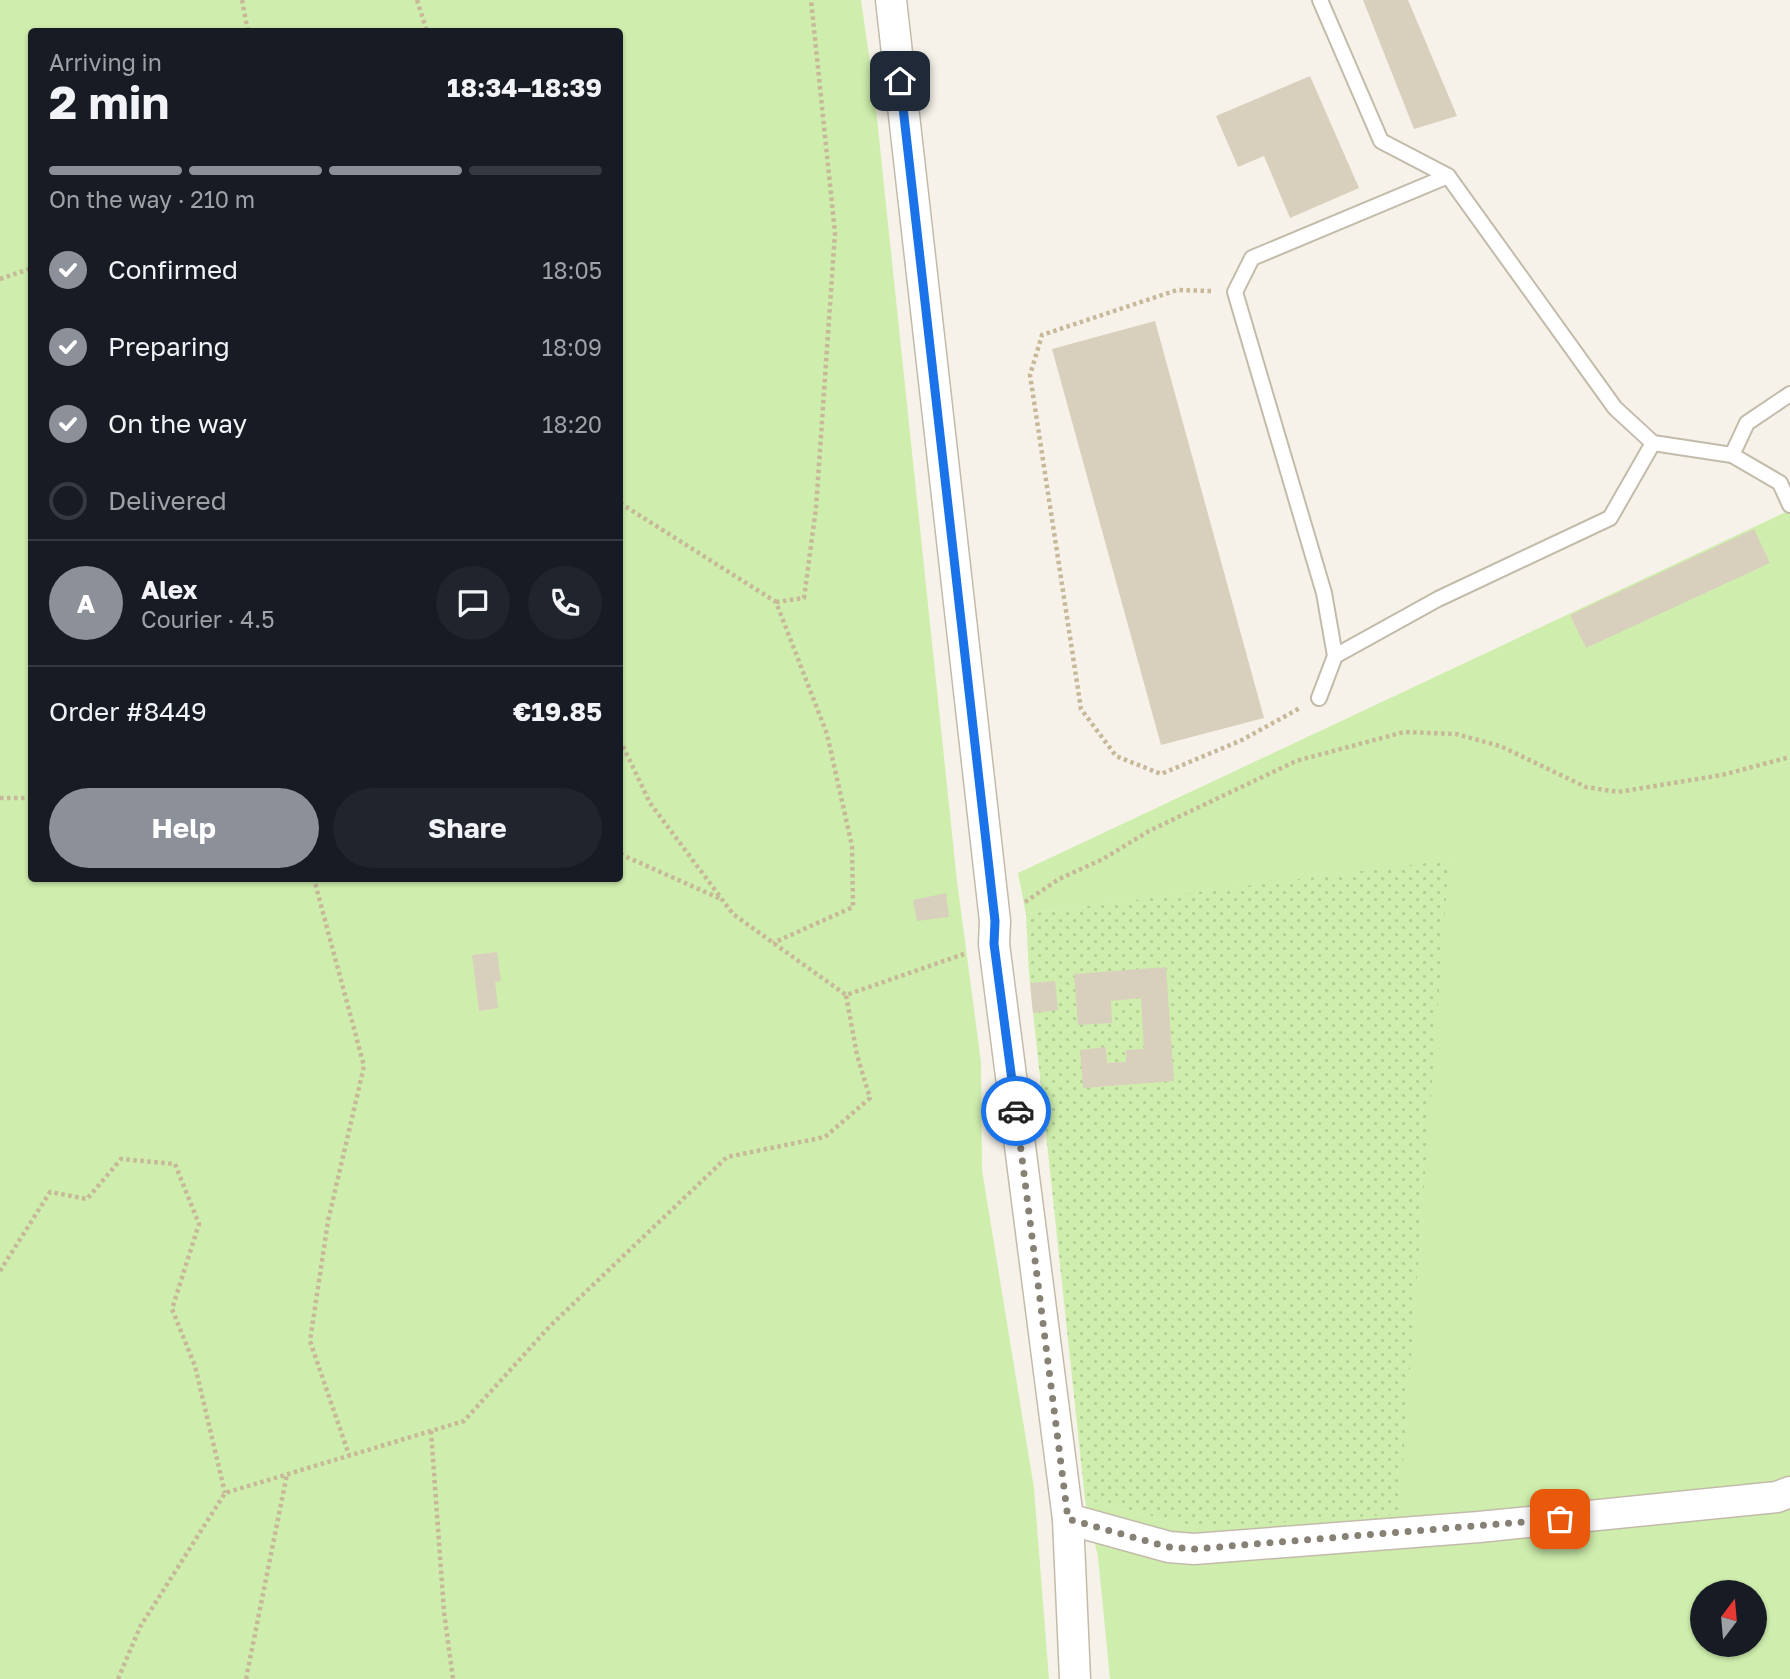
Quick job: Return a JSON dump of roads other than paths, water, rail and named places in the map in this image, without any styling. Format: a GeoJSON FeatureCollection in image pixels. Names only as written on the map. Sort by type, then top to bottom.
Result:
{"type":"FeatureCollection","features":[{"type":"Feature","properties":{"kind":"street"},"geometry":{"type":"LineString","coordinates":[[891,0],[995,932],[1068,1519],[1074,1679]]}},
{"type":"Feature","properties":{"kind":"street"},"geometry":{"type":"LineString","coordinates":[[1068,1519],[1168,1547],[1194,1549],[1479,1527],[1777,1497],[1790,1492]]}},
{"type":"Feature","properties":{"kind":"lane"},"geometry":{"type":"LineString","coordinates":[[1320,0],[1381,141],[1448,176],[1615,408],[1653,443],[1732,455],[1780,483],[1790,505]]}},
{"type":"Feature","properties":{"kind":"lane"},"geometry":{"type":"LineString","coordinates":[[1319,698],[1335,656],[1324,593],[1235,292],[1252,258],[1448,176]]}},
{"type":"Feature","properties":{"kind":"lane"},"geometry":{"type":"LineString","coordinates":[[1732,455],[1747,423],[1790,394]]}},
{"type":"Feature","properties":{"kind":"lane"},"geometry":{"type":"LineString","coordinates":[[1335,656],[1438,599],[1610,518],[1653,443]]}}]}
